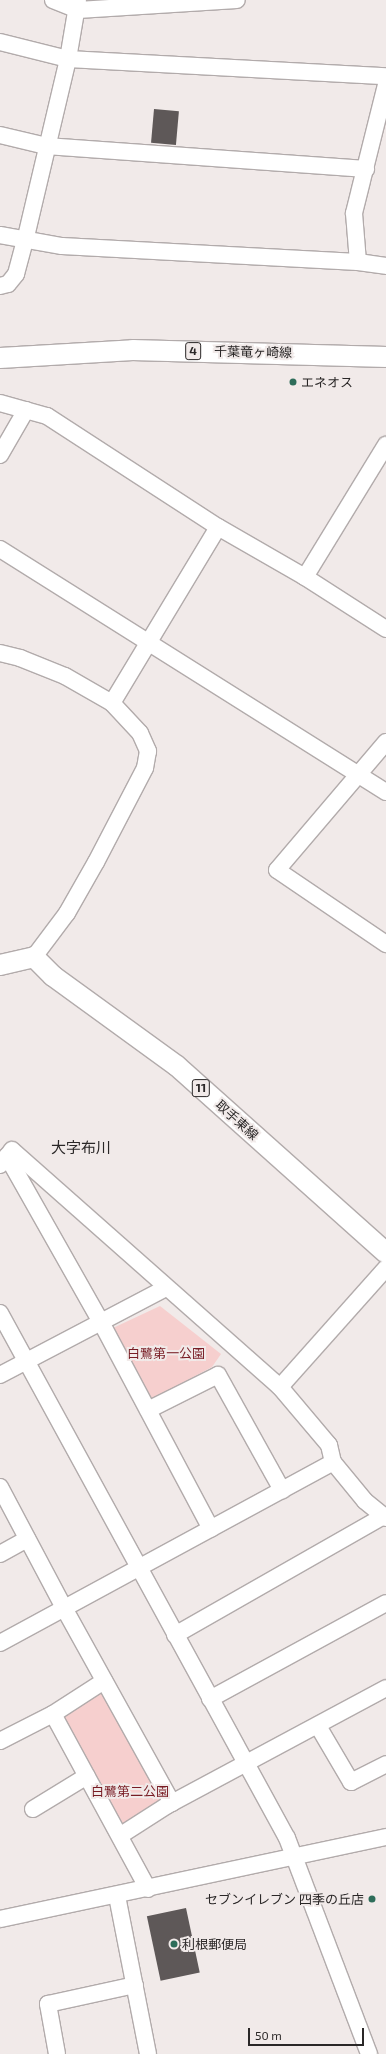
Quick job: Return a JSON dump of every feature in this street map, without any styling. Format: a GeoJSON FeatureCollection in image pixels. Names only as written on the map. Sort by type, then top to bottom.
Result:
{"type":"FeatureCollection","features":[{"type":"Feature","properties":{"kind":"main road","name":"千葉竜ヶ崎線"},"geometry":{"type":"LineString","coordinates":[[0,358],[133,350],[386,357]]}},
{"type":"Feature","properties":{"kind":"main road"},"geometry":{"type":"LineString","coordinates":[[0,966],[34,957]]}},
{"type":"Feature","properties":{"kind":"main road","name":"取手東線"},"geometry":{"type":"LineString","coordinates":[[34,957],[53,976],[177,1066],[386,1253]]}},
{"type":"Feature","properties":{"kind":"street"},"geometry":{"type":"LineString","coordinates":[[54,0],[78,5],[237,0]]}},
{"type":"Feature","properties":{"kind":"street"},"geometry":{"type":"LineString","coordinates":[[0,286],[8,284],[16,274],[25,242],[46,146],[68,59],[78,5]]}},
{"type":"Feature","properties":{"kind":"street"},"geometry":{"type":"LineString","coordinates":[[0,42],[68,59],[386,76]]}},
{"type":"Feature","properties":{"kind":"street"},"geometry":{"type":"LineString","coordinates":[[358,262],[354,213],[386,85]]}},
{"type":"Feature","properties":{"kind":"street"},"geometry":{"type":"LineString","coordinates":[[0,135],[46,146],[366,169]]}},
{"type":"Feature","properties":{"kind":"street"},"geometry":{"type":"LineString","coordinates":[[0,235],[25,242],[62,246],[358,262],[386,266]]}},
{"type":"Feature","properties":{"kind":"street"},"geometry":{"type":"LineString","coordinates":[[0,403],[47,416],[218,527],[305,577],[386,629]]}},
{"type":"Feature","properties":{"kind":"street"},"geometry":{"type":"LineString","coordinates":[[0,455],[26,410]]}},
{"type":"Feature","properties":{"kind":"street"},"geometry":{"type":"LineString","coordinates":[[305,577],[380,467],[386,445]]}},
{"type":"Feature","properties":{"kind":"street"},"geometry":{"type":"LineString","coordinates":[[112,703],[218,527]]}},
{"type":"Feature","properties":{"kind":"street"},"geometry":{"type":"LineString","coordinates":[[0,549],[386,792]]}},
{"type":"Feature","properties":{"kind":"street"},"geometry":{"type":"LineString","coordinates":[[0,653],[20,658],[65,676],[112,703],[140,733],[148,751],[146,768],[67,913],[34,957]]}},
{"type":"Feature","properties":{"kind":"street"},"geometry":{"type":"LineString","coordinates":[[386,742],[276,870],[386,944]]}},
{"type":"Feature","properties":{"kind":"street"},"geometry":{"type":"LineString","coordinates":[[175,1635],[385,1517],[365,1501],[333,1462],[329,1445],[280,1387],[166,1288],[12,1150],[4,1161],[101,1322],[211,1529]]}},
{"type":"Feature","properties":{"kind":"street"},"geometry":{"type":"LineString","coordinates":[[280,1387],[386,1268]]}},
{"type":"Feature","properties":{"kind":"street"},"geometry":{"type":"LineString","coordinates":[[0,1375],[166,1288]]}},
{"type":"Feature","properties":{"kind":"street"},"geometry":{"type":"LineString","coordinates":[[0,1312],[138,1569],[247,1763],[295,1856],[369,2054]]}},
{"type":"Feature","properties":{"kind":"street"},"geometry":{"type":"LineString","coordinates":[[148,1410],[218,1375],[282,1490]]}},
{"type":"Feature","properties":{"kind":"street"},"geometry":{"type":"LineString","coordinates":[[0,1643],[333,1462]]}},
{"type":"Feature","properties":{"kind":"street"},"geometry":{"type":"LineString","coordinates":[[0,1487],[64,1608],[172,1803]]}},
{"type":"Feature","properties":{"kind":"street"},"geometry":{"type":"LineString","coordinates":[[0,1554],[27,1539]]}},
{"type":"Feature","properties":{"kind":"street"},"geometry":{"type":"LineString","coordinates":[[210,1699],[386,1603]]}},
{"type":"Feature","properties":{"kind":"street"},"geometry":{"type":"LineString","coordinates":[[0,1741],[53,1714],[104,1681]]}},
{"type":"Feature","properties":{"kind":"street"},"geometry":{"type":"LineString","coordinates":[[121,1835],[172,1803],[318,1726],[386,1688]]}},
{"type":"Feature","properties":{"kind":"street"},"geometry":{"type":"LineString","coordinates":[[53,1714],[121,1835],[148,1888]]}},
{"type":"Feature","properties":{"kind":"street"},"geometry":{"type":"LineString","coordinates":[[318,1726],[351,1782],[386,1764]]}},
{"type":"Feature","properties":{"kind":"street"},"geometry":{"type":"LineString","coordinates":[[33,1809],[87,1776]]}},
{"type":"Feature","properties":{"kind":"street"},"geometry":{"type":"LineString","coordinates":[[0,1919],[117,1896],[386,1837]]}},
{"type":"Feature","properties":{"kind":"street"},"geometry":{"type":"LineString","coordinates":[[117,1896],[148,2054]]}},
{"type":"Feature","properties":{"kind":"street"},"geometry":{"type":"LineString","coordinates":[[57,2054],[48,2004],[135,1985]]}},
{"type":"Feature","properties":{"kind":"green space","name":"白鷺第一公園"},"geometry":{"type":"Polygon","coordinates":[[[160,1306],[221,1354],[212,1367],[152,1399],[113,1328],[160,1306]]]}},
{"type":"Feature","properties":{"kind":"green space","name":"白鷺第二公園"},"geometry":{"type":"Polygon","coordinates":[[[103,1686],[169,1805],[123,1830],[58,1711],[103,1686]]]}},
{"type":"Feature","properties":{"kind":"building"},"geometry":{"type":"Polygon","coordinates":[[[154,109],[179,111],[176,145],[151,143],[154,109]]]}},
{"type":"Feature","properties":{"kind":"building"},"geometry":{"type":"Polygon","coordinates":[[[186,1908],[200,1973],[161,1981],[147,1916],[186,1908]]]}},
{"type":"Feature","properties":{"kind":"place","name":"エネオス"},"geometry":{"type":"Point","coordinates":[293,382]}},
{"type":"Feature","properties":{"kind":"place","name":"セブンイレブン 四季の丘店"},"geometry":{"type":"Point","coordinates":[372,1899]}},
{"type":"Feature","properties":{"kind":"place","name":"利根郵便局"},"geometry":{"type":"Point","coordinates":[174,1944]}},
{"type":"Feature","properties":{"kind":"district","name":"大字布川"},"geometry":{"type":"Point","coordinates":[81,1148]}}]}
